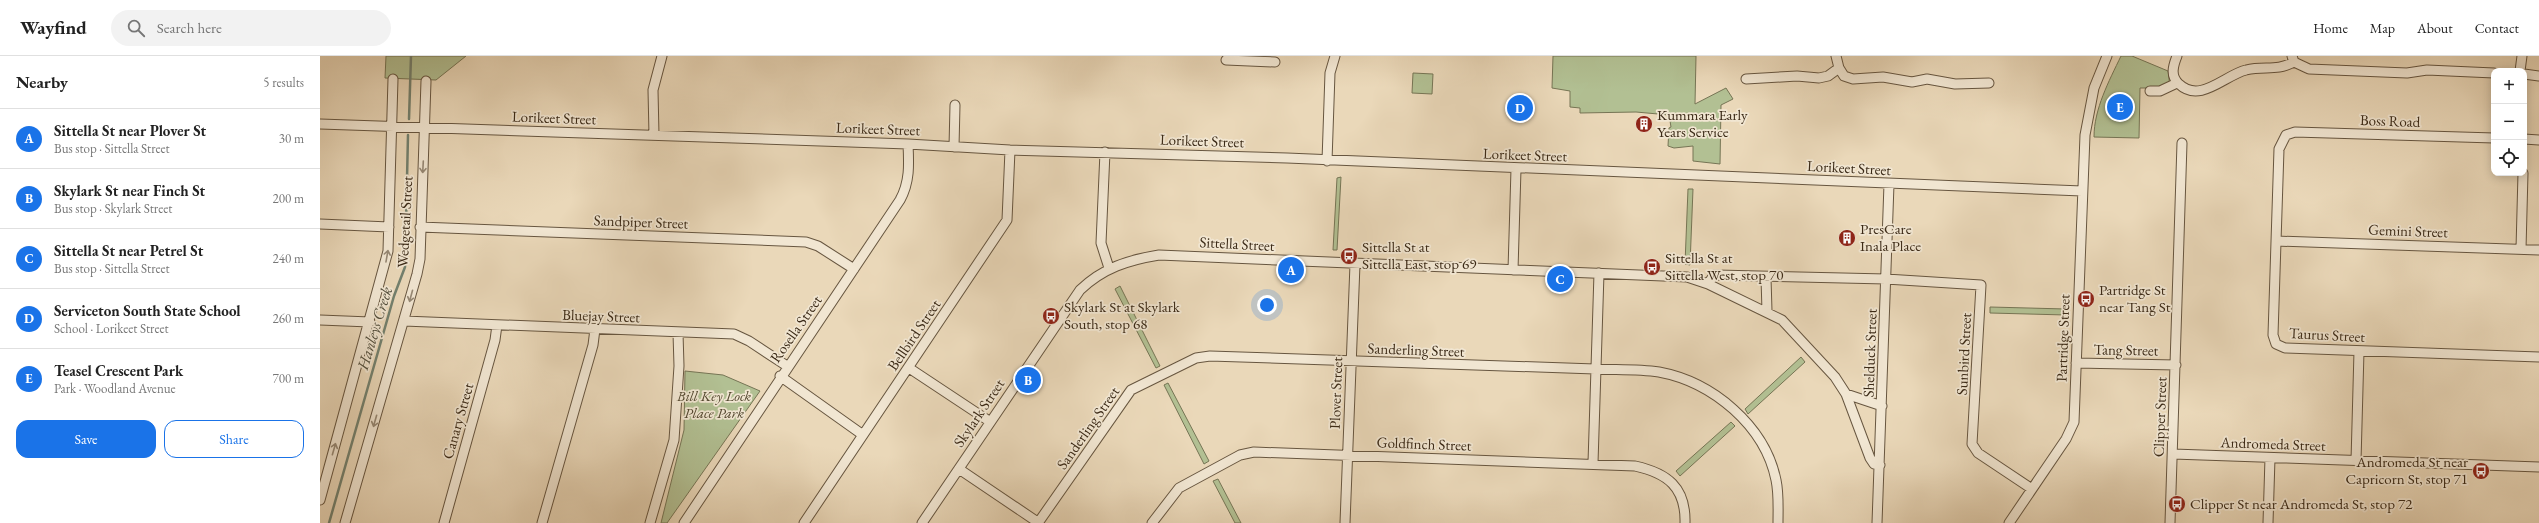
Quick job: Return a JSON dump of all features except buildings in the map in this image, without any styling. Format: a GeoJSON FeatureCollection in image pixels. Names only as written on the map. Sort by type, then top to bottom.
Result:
{"type":"FeatureCollection","features":[{"type":"Feature","properties":{"kind":"street"},"geometry":{"type":"LineString","coordinates":[[654,135],[653,90],[662,56]]}},
{"type":"Feature","properties":{"kind":"street"},"geometry":{"type":"LineString","coordinates":[[1327,162],[1330,73],[1335,56]]}},
{"type":"Feature","properties":{"kind":"street"},"geometry":{"type":"LineString","coordinates":[[1836,56],[1839,68],[1844,76],[1862,80],[1883,77],[1912,82],[1927,79],[1954,84],[1989,83]]}},
{"type":"Feature","properties":{"kind":"street","name":"Partridge Street"},"geometry":{"type":"LineString","coordinates":[[2009,523],[2072,430],[2082,190],[2086,135],[2094,88],[2107,56]]}},
{"type":"Feature","properties":{"kind":"street"},"geometry":{"type":"LineString","coordinates":[[2177,56],[2173,72],[2177,83],[2184,89],[2203,90],[2246,70],[2281,68],[2293,59],[2301,67],[2316,69],[2407,73],[2427,70],[2491,73]]}},
{"type":"Feature","properties":{"kind":"street"},"geometry":{"type":"LineString","coordinates":[[2520,68],[2522,56]]}},
{"type":"Feature","properties":{"kind":"street"},"geometry":{"type":"LineString","coordinates":[[1226,60],[1241,58],[1275,62]]}},
{"type":"Feature","properties":{"kind":"street"},"geometry":{"type":"LineString","coordinates":[[1746,80],[1797,76],[1819,78],[1828,76],[1839,68]]}},
{"type":"Feature","properties":{"kind":"street"},"geometry":{"type":"LineString","coordinates":[[2527,74],[2539,76]]}},
{"type":"Feature","properties":{"kind":"street","name":"Wedgetail Street"},"geometry":{"type":"LineString","coordinates":[[320,500],[384,271],[389,226],[394,79]]}},
{"type":"Feature","properties":{"kind":"street","name":"Wedgetail Street"},"geometry":{"type":"LineString","coordinates":[[345,523],[404,321],[420,259],[426,81]]}},
{"type":"Feature","properties":{"kind":"street"},"geometry":{"type":"LineString","coordinates":[[2150,91],[2160,91],[2177,83]]}},
{"type":"Feature","properties":{"kind":"street"},"geometry":{"type":"LineString","coordinates":[[954,147],[955,105]]}},
{"type":"Feature","properties":{"kind":"street","name":"Lorikeet Street"},"geometry":{"type":"LineString","coordinates":[[320,124],[908,144],[1010,150],[1105,152],[1889,184],[2082,190]]}},
{"type":"Feature","properties":{"kind":"street","name":"Boss Road"},"geometry":{"type":"LineString","coordinates":[[2286,135],[2295,132],[2491,138]]}},
{"type":"Feature","properties":{"kind":"street","name":"Taurus Street"},"geometry":{"type":"LineString","coordinates":[[2286,135],[2279,149],[2273,335],[2276,344],[2285,348],[2539,357]]}},
{"type":"Feature","properties":{"kind":"street"},"geometry":{"type":"LineString","coordinates":[[2527,139],[2539,140]]}},
{"type":"Feature","properties":{"kind":"street","name":"Clipper Street"},"geometry":{"type":"LineString","coordinates":[[2170,523],[2182,143]]}},
{"type":"Feature","properties":{"kind":"street","name":"Rosella Street"},"geometry":{"type":"LineString","coordinates":[[684,523],[780,376],[854,269],[906,188],[908,144]]}},
{"type":"Feature","properties":{"kind":"street","name":"Bellbird Street"},"geometry":{"type":"LineString","coordinates":[[804,523],[1007,220],[1010,150]]}},
{"type":"Feature","properties":{"kind":"street"},"geometry":{"type":"LineString","coordinates":[[1105,152],[1101,243],[1109,268]]}},
{"type":"Feature","properties":{"kind":"street"},"geometry":{"type":"LineString","coordinates":[[1513,270],[1516,169]]}},
{"type":"Feature","properties":{"kind":"street"},"geometry":{"type":"LineString","coordinates":[[2521,249],[2523,176]]}},
{"type":"Feature","properties":{"kind":"street","name":"Shelduck Street"},"geometry":{"type":"LineString","coordinates":[[1877,523],[1889,184]]}},
{"type":"Feature","properties":{"kind":"street"},"geometry":{"type":"LineString","coordinates":[[320,224],[389,226]]}},
{"type":"Feature","properties":{"kind":"street","name":"Sandpiper Street"},"geometry":{"type":"LineString","coordinates":[[420,227],[806,242],[818,246],[854,269]]}},
{"type":"Feature","properties":{"kind":"street","name":"Gemini Street"},"geometry":{"type":"LineString","coordinates":[[2276,240],[2539,250]]}},
{"type":"Feature","properties":{"kind":"street","name":"Sittella Street"},"geometry":{"type":"LineString","coordinates":[[1109,268],[1131,260],[1159,255],[1684,276],[1708,284],[1767,311],[1782,320],[1835,377],[1846,394],[1870,458],[1874,464],[1880,465]]}},
{"type":"Feature","properties":{"kind":"street","name":"Plover Street"},"geometry":{"type":"LineString","coordinates":[[1345,523],[1355,264]]}},
{"type":"Feature","properties":{"kind":"street","name":"Skylark Street"},"geometry":{"type":"LineString","coordinates":[[922,523],[1080,290],[1093,278],[1109,268]]}},
{"type":"Feature","properties":{"kind":"street"},"geometry":{"type":"LineString","coordinates":[[1593,463],[1599,273]]}},
{"type":"Feature","properties":{"kind":"street"},"geometry":{"type":"LineString","coordinates":[[1708,284],[1714,275],[1766,278],[1886,279]]}},
{"type":"Feature","properties":{"kind":"street"},"geometry":{"type":"LineString","coordinates":[[1766,278],[1767,311]]}},
{"type":"Feature","properties":{"kind":"street","name":"Sunbird Street"},"geometry":{"type":"LineString","coordinates":[[1886,279],[1983,282],[1972,444],[1978,453],[2032,489]]}},
{"type":"Feature","properties":{"kind":"street"},"geometry":{"type":"LineString","coordinates":[[320,320],[370,322]]}},
{"type":"Feature","properties":{"kind":"street","name":"Bluejay Street"},"geometry":{"type":"LineString","coordinates":[[404,321],[678,333],[734,334],[749,341],[787,366]]}},
{"type":"Feature","properties":{"kind":"street","name":"Canary Street"},"geometry":{"type":"LineString","coordinates":[[444,523],[495,340],[497,325]]}},
{"type":"Feature","properties":{"kind":"street"},"geometry":{"type":"LineString","coordinates":[[542,523],[593,345],[595,329]]}},
{"type":"Feature","properties":{"kind":"street"},"geometry":{"type":"LineString","coordinates":[[650,523],[674,440],[679,366],[678,333]]}},
{"type":"Feature","properties":{"kind":"street"},"geometry":{"type":"LineString","coordinates":[[2356,461],[2359,351]]}},
{"type":"Feature","properties":{"kind":"street","name":"Sanderling Street"},"geometry":{"type":"LineString","coordinates":[[1039,523],[1131,390],[1196,358],[1210,356],[1658,372],[1681,379],[1714,394],[1726,402],[1758,436],[1765,448],[1776,480],[1778,523]]}},
{"type":"Feature","properties":{"kind":"street","name":"Tang Street"},"geometry":{"type":"LineString","coordinates":[[2076,362],[2176,365]]}},
{"type":"Feature","properties":{"kind":"street"},"geometry":{"type":"LineString","coordinates":[[909,368],[990,421]]}},
{"type":"Feature","properties":{"kind":"street"},"geometry":{"type":"LineString","coordinates":[[780,376],[863,435]]}},
{"type":"Feature","properties":{"kind":"street"},"geometry":{"type":"LineString","coordinates":[[1846,394],[1882,406]]}},
{"type":"Feature","properties":{"kind":"street","name":"Goldfinch Street"},"geometry":{"type":"LineString","coordinates":[[1152,523],[1170,496],[1179,488],[1240,456],[1254,452],[1593,463],[1656,470],[1671,481],[1680,495],[1685,512],[1685,523]]}},
{"type":"Feature","properties":{"kind":"street","name":"Andromeda Street"},"geometry":{"type":"LineString","coordinates":[[2173,454],[2539,467]]}},
{"type":"Feature","properties":{"kind":"street"},"geometry":{"type":"LineString","coordinates":[[2268,523],[2270,458]]}},
{"type":"Feature","properties":{"kind":"street"},"geometry":{"type":"LineString","coordinates":[[959,469],[1039,523]]}},
{"type":"Feature","properties":{"kind":"green space"},"geometry":{"type":"Polygon","coordinates":[[[386,56],[466,56],[436,80],[385,78],[386,56]]]}},
{"type":"Feature","properties":{"kind":"green space"},"geometry":{"type":"Polygon","coordinates":[[[1553,56],[1696,56],[1695,104],[1726,88],[1733,99],[1721,105],[1720,164],[1693,161],[1693,146],[1674,148],[1668,146],[1669,128],[1671,127],[1669,115],[1636,112],[1580,113],[1580,108],[1570,107],[1570,91],[1552,88],[1553,56]]]}},
{"type":"Feature","properties":{"kind":"green space"},"geometry":{"type":"Polygon","coordinates":[[[2121,56],[2132,56],[2168,71],[2170,86],[2160,88],[2140,88],[2139,138],[2094,137],[2099,106],[2121,56]]]}},
{"type":"Feature","properties":{"kind":"green space"},"geometry":{"type":"Polygon","coordinates":[[[1413,73],[1433,74],[1432,94],[1412,93],[1413,73]]]}},
{"type":"Feature","properties":{"kind":"green space"},"geometry":{"type":"Polygon","coordinates":[[[1341,177],[1337,250],[1333,250],[1337,178],[1341,177]]]}},
{"type":"Feature","properties":{"kind":"green space"},"geometry":{"type":"Polygon","coordinates":[[[1688,189],[1693,189],[1690,265],[1685,264],[1688,189]]]}},
{"type":"Feature","properties":{"kind":"green space"},"geometry":{"type":"Polygon","coordinates":[[[1120,286],[1160,366],[1156,368],[1115,289],[1120,286]]]}},
{"type":"Feature","properties":{"kind":"green space"},"geometry":{"type":"Polygon","coordinates":[[[1990,307],[2066,309],[2066,315],[1990,313],[1990,307]]]}},
{"type":"Feature","properties":{"kind":"green space"},"geometry":{"type":"Polygon","coordinates":[[[1801,357],[1805,362],[1748,414],[1745,409],[1801,357]]]}},
{"type":"Feature","properties":{"kind":"green space","name":"Bill Key Lock Place Park"},"geometry":{"type":"Polygon","coordinates":[[[685,371],[723,375],[760,391],[667,523],[661,523],[684,430],[685,371]]]}},
{"type":"Feature","properties":{"kind":"green space"},"geometry":{"type":"Polygon","coordinates":[[[1168,383],[1209,461],[1204,464],[1164,385],[1168,383]]]}},
{"type":"Feature","properties":{"kind":"green space"},"geometry":{"type":"Polygon","coordinates":[[[1731,422],[1735,426],[1680,476],[1676,471],[1731,422]]]}},
{"type":"Feature","properties":{"kind":"green space"},"geometry":{"type":"Polygon","coordinates":[[[1218,479],[1241,523],[1235,523],[1213,481],[1218,479]]]}},
{"type":"Feature","properties":{"kind":"waterway"},"geometry":{"type":"LineString","coordinates":[[409,119],[411,56]]}},
{"type":"Feature","properties":{"kind":"waterway","name":"Hanleys Creek"},"geometry":{"type":"LineString","coordinates":[[329,523],[394,296],[405,267],[408,135]]}},
{"type":"Feature","properties":{"kind":"place","name":"Teasel Crescent Park"},"geometry":{"type":"Point","coordinates":[2120,107]}},
{"type":"Feature","properties":{"kind":"place","name":"Serviceton South State School"},"geometry":{"type":"Point","coordinates":[1520,108]}},
{"type":"Feature","properties":{"kind":"place","name":"Kummara Early Years Service"},"geometry":{"type":"Point","coordinates":[1644,124]}},
{"type":"Feature","properties":{"kind":"place","name":"PresCare Inala Place"},"geometry":{"type":"Point","coordinates":[1847,238]}},
{"type":"Feature","properties":{"kind":"place","name":"Sittella St at Sittella East, stop 69"},"geometry":{"type":"Point","coordinates":[1349,256]}},
{"type":"Feature","properties":{"kind":"place","name":"Sittella St at Sittella West, stop 70"},"geometry":{"type":"Point","coordinates":[1652,267]}},
{"type":"Feature","properties":{"kind":"place","name":"Sittella St near Plover St"},"geometry":{"type":"Point","coordinates":[1291,270]}},
{"type":"Feature","properties":{"kind":"place","name":"Sittella St near Petrel St"},"geometry":{"type":"Point","coordinates":[1560,279]}},
{"type":"Feature","properties":{"kind":"place","name":"Partridge St near Tang St"},"geometry":{"type":"Point","coordinates":[2086,299]}},
{"type":"Feature","properties":{"kind":"place","name":"Skylark St at Skylark South, stop 68"},"geometry":{"type":"Point","coordinates":[1051,316]}},
{"type":"Feature","properties":{"kind":"place","name":"Skylark St near Finch St"},"geometry":{"type":"Point","coordinates":[1028,380]}},
{"type":"Feature","properties":{"kind":"place","name":"Andromeda St near Capricorn St, stop 71"},"geometry":{"type":"Point","coordinates":[2481,471]}},
{"type":"Feature","properties":{"kind":"place","name":"Clipper St near Andromeda St, stop 72"},"geometry":{"type":"Point","coordinates":[2177,504]}}]}
